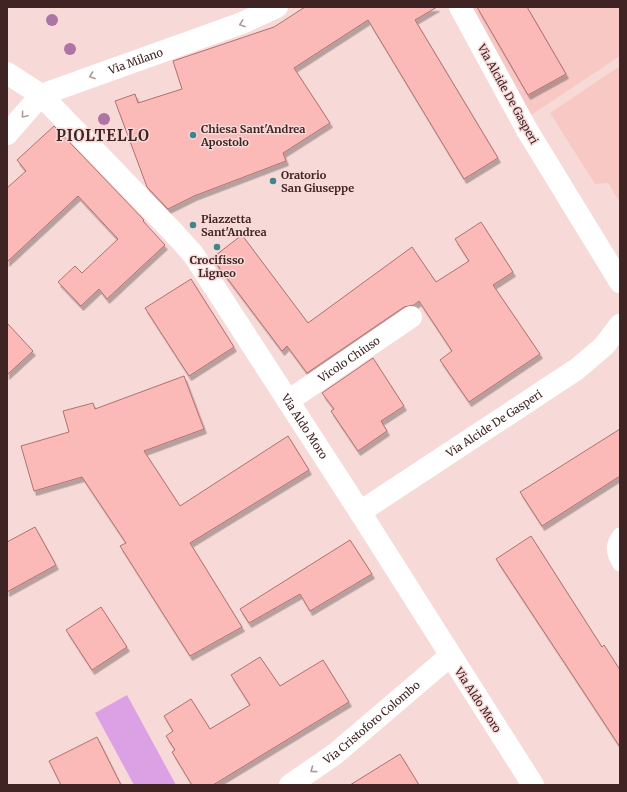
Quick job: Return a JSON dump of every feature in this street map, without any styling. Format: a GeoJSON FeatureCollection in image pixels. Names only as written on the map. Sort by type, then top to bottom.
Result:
{"type":"FeatureCollection","features":[{"type":"Feature","properties":{"kind":"street","name":"Via Milano"},"geometry":{"type":"LineString","coordinates":[[7,134],[41,95],[242,23],[277,7]]}},
{"type":"Feature","properties":{"kind":"street","name":"Via Alcide De Gasperi"},"geometry":{"type":"LineString","coordinates":[[460,7],[527,130],[620,282]]}},
{"type":"Feature","properties":{"kind":"street","name":"Via Aldo Moro"},"geometry":{"type":"LineString","coordinates":[[7,73],[41,95],[193,254],[360,512],[533,785]]}},
{"type":"Feature","properties":{"kind":"street","name":"Vicolo Chiuso"},"geometry":{"type":"LineString","coordinates":[[288,401],[411,317]]}},
{"type":"Feature","properties":{"kind":"street","name":"Via Alcide De Gasperi"},"geometry":{"type":"LineString","coordinates":[[360,512],[577,369],[604,346],[620,325]]}},
{"type":"Feature","properties":{"kind":"street","name":"Via Cristoforo Colombo"},"geometry":{"type":"LineString","coordinates":[[290,785],[335,754],[450,656]]}},
{"type":"Feature","properties":{"kind":"lane"},"geometry":{"type":"LineString","coordinates":[[620,535],[615,542],[614,549],[620,564]]}},
{"type":"Feature","properties":{"kind":"shaded area"},"geometry":{"type":"Polygon","coordinates":[[[467,7],[620,7],[620,56],[528,117],[467,7]]]}},
{"type":"Feature","properties":{"kind":"shaded area"},"geometry":{"type":"Polygon","coordinates":[[[620,66],[620,202],[608,183],[595,184],[550,113],[620,66]]]}},
{"type":"Feature","properties":{"kind":"shaded area"},"geometry":{"type":"Polygon","coordinates":[[[127,695],[176,785],[134,785],[95,713],[127,695]]]}},
{"type":"Feature","properties":{"kind":"building"},"geometry":{"type":"Polygon","coordinates":[[[305,7],[437,7],[415,20],[498,158],[464,179],[368,20],[294,68],[330,123],[283,153],[286,161],[194,196],[168,209],[147,187],[115,101],[135,94],[138,103],[182,89],[173,61],[274,27],[305,7]]]}},
{"type":"Feature","properties":{"kind":"building"},"geometry":{"type":"Polygon","coordinates":[[[477,7],[527,7],[566,74],[528,95],[477,7]]]}},
{"type":"Feature","properties":{"kind":"building"},"geometry":{"type":"Polygon","coordinates":[[[54,126],[144,220],[143,221],[165,245],[107,299],[99,289],[81,306],[58,282],[75,266],[82,273],[118,239],[78,196],[7,262],[7,188],[26,171],[17,160],[54,126]]]}},
{"type":"Feature","properties":{"kind":"building"},"geometry":{"type":"Polygon","coordinates":[[[481,222],[513,272],[493,285],[540,354],[469,402],[440,360],[452,351],[419,301],[414,305],[404,307],[307,373],[287,346],[282,351],[212,258],[242,235],[308,323],[412,247],[436,282],[469,261],[455,239],[481,222]]]}},
{"type":"Feature","properties":{"kind":"building"},"geometry":{"type":"Polygon","coordinates":[[[191,279],[234,347],[189,376],[145,308],[191,279]]]}},
{"type":"Feature","properties":{"kind":"building"},"geometry":{"type":"Polygon","coordinates":[[[7,323],[33,351],[7,375],[7,323]]]}},
{"type":"Feature","properties":{"kind":"building"},"geometry":{"type":"Polygon","coordinates":[[[373,358],[404,406],[381,421],[387,431],[358,451],[331,411],[334,409],[322,393],[373,358]]]}},
{"type":"Feature","properties":{"kind":"building"},"geometry":{"type":"Polygon","coordinates":[[[184,376],[204,429],[144,451],[180,506],[288,436],[309,470],[190,543],[242,627],[190,656],[120,546],[126,543],[82,477],[34,491],[21,446],[69,432],[63,411],[93,403],[95,409],[184,376]]]}},
{"type":"Feature","properties":{"kind":"building"},"geometry":{"type":"Polygon","coordinates":[[[620,429],[620,476],[542,526],[520,492],[620,429]]]}},
{"type":"Feature","properties":{"kind":"building"},"geometry":{"type":"Polygon","coordinates":[[[35,527],[56,565],[7,592],[7,542],[35,527]]]}},
{"type":"Feature","properties":{"kind":"building"},"geometry":{"type":"Polygon","coordinates":[[[531,536],[602,647],[604,645],[620,670],[620,747],[496,559],[531,536]]]}},
{"type":"Feature","properties":{"kind":"building"},"geometry":{"type":"Polygon","coordinates":[[[350,540],[372,574],[310,611],[300,594],[249,623],[240,609],[350,540]]]}},
{"type":"Feature","properties":{"kind":"building"},"geometry":{"type":"Polygon","coordinates":[[[101,607],[127,647],[92,670],[66,630],[101,607]]]}},
{"type":"Feature","properties":{"kind":"building"},"geometry":{"type":"Polygon","coordinates":[[[260,657],[280,686],[323,660],[349,702],[213,785],[192,785],[172,752],[175,750],[166,736],[173,731],[164,716],[191,699],[210,729],[250,705],[231,675],[260,657]]]}},
{"type":"Feature","properties":{"kind":"building"},"geometry":{"type":"Polygon","coordinates":[[[97,737],[121,785],[61,785],[49,761],[97,737]]]}},
{"type":"Feature","properties":{"kind":"building"},"geometry":{"type":"Polygon","coordinates":[[[400,754],[419,785],[350,785],[400,754]]]}},
{"type":"Feature","properties":{"kind":"place","name":"Chiesa Sant'Andrea Apostolo"},"geometry":{"type":"Point","coordinates":[193,135]}},
{"type":"Feature","properties":{"kind":"place","name":"Oratorio San Giuseppe"},"geometry":{"type":"Point","coordinates":[273,181]}},
{"type":"Feature","properties":{"kind":"place","name":"Piazzetta Sant'Andrea"},"geometry":{"type":"Point","coordinates":[193,225]}},
{"type":"Feature","properties":{"kind":"place","name":"Crocifisso Ligneo"},"geometry":{"type":"Point","coordinates":[217,247]}},
{"type":"Feature","properties":{"kind":"district","name":"PIOLTELLO"},"geometry":{"type":"Point","coordinates":[103,136]}}]}
